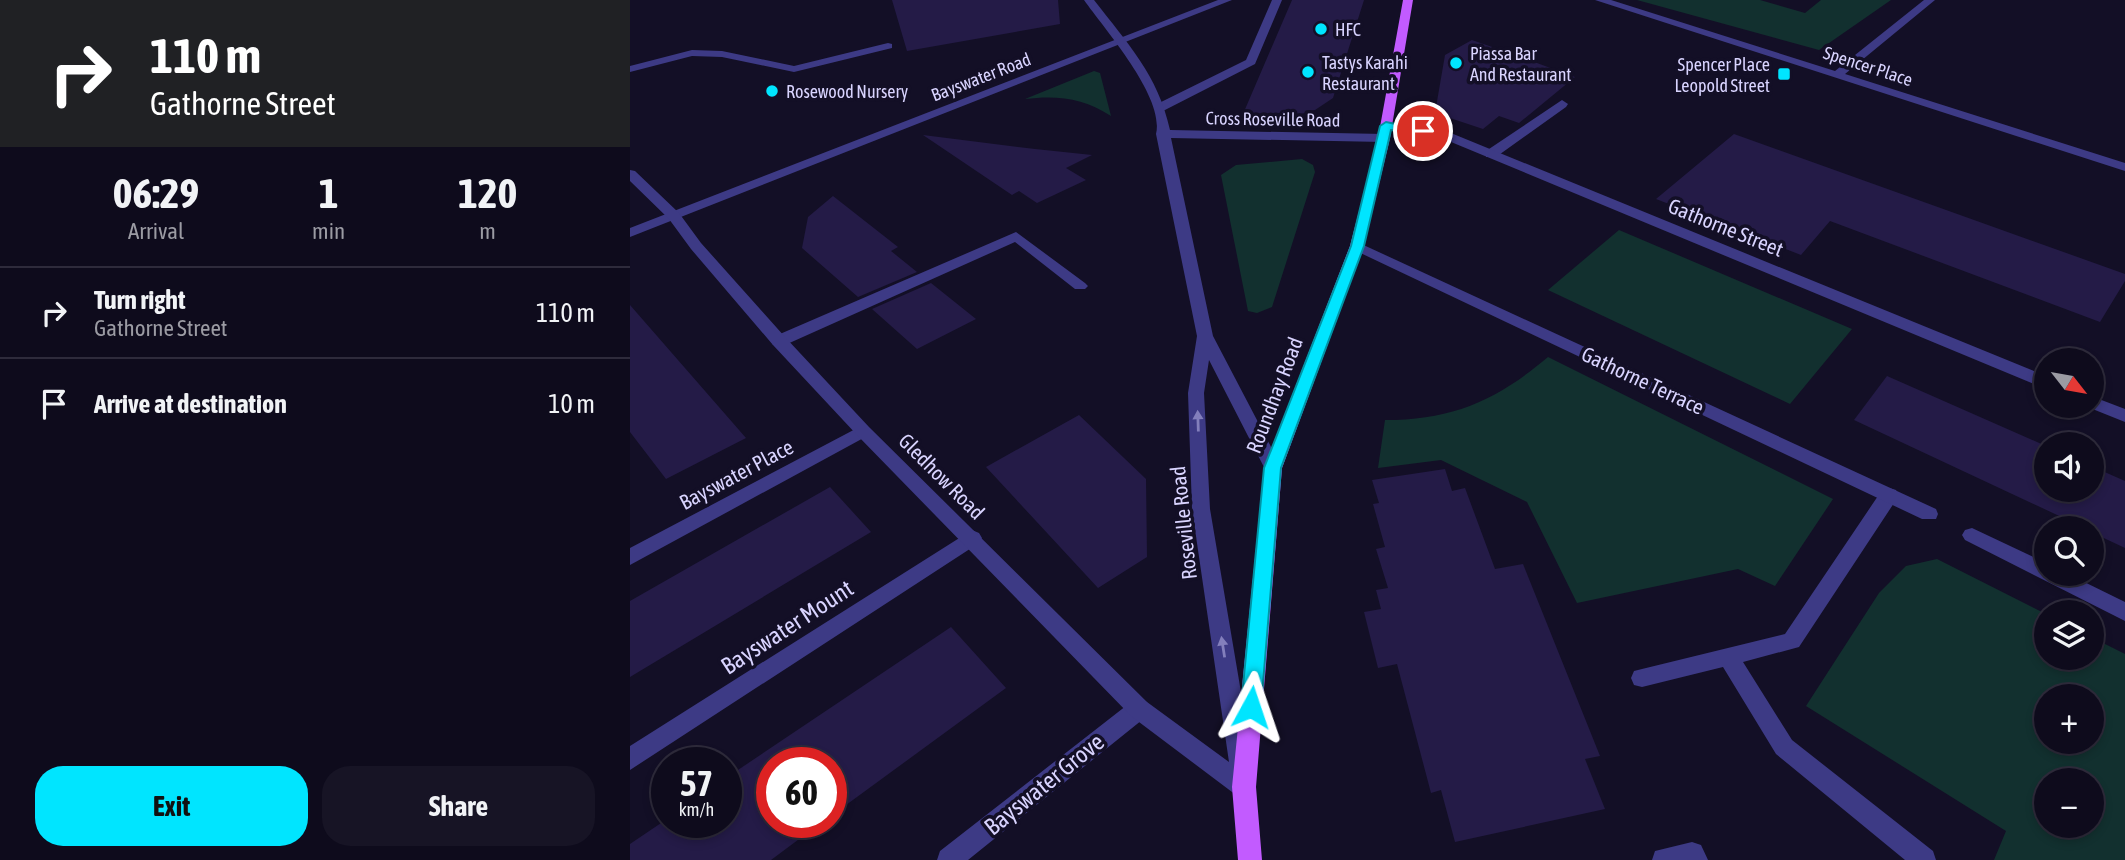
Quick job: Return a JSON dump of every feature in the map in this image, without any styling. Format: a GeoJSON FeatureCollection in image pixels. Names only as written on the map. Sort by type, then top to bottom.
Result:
{"type":"FeatureCollection","features":[{"type":"Feature","properties":{"kind":"main road","name":"Roundhay Road"},"geometry":{"type":"LineString","coordinates":[[1250,860],[1244,787],[1273,468],[1357,246],[1385,132],[1408,0]]}},
{"type":"Feature","properties":{"kind":"street","name":"Roseville Road"},"geometry":{"type":"LineString","coordinates":[[1089,0],[1145,74],[1159,108],[1162,134],[1205,336],[1273,468]]}},
{"type":"Feature","properties":{"kind":"street","name":"Bayswater Road"},"geometry":{"type":"LineString","coordinates":[[630,233],[1227,0]]}},
{"type":"Feature","properties":{"kind":"street"},"geometry":{"type":"LineString","coordinates":[[1159,108],[1251,62],[1277,0]]}},
{"type":"Feature","properties":{"kind":"street","name":"Spencer Place"},"geometry":{"type":"LineString","coordinates":[[1600,0],[2125,167]]}},
{"type":"Feature","properties":{"kind":"street"},"geometry":{"type":"LineString","coordinates":[[1837,75],[1930,0]]}},
{"type":"Feature","properties":{"kind":"street"},"geometry":{"type":"LineString","coordinates":[[630,69],[692,53],[722,54],[794,69],[888,46]]}},
{"type":"Feature","properties":{"kind":"street"},"geometry":{"type":"LineString","coordinates":[[1491,155],[1562,104]]}},
{"type":"Feature","properties":{"kind":"street","name":"Cross Roseville Road"},"geometry":{"type":"LineString","coordinates":[[1162,134],[1385,132]]}},
{"type":"Feature","properties":{"kind":"street","name":"Gathorne Street"},"geometry":{"type":"LineString","coordinates":[[1385,132],[1442,134],[2034,378]]}},
{"type":"Feature","properties":{"kind":"street","name":"Gledhow Road"},"geometry":{"type":"LineString","coordinates":[[630,174],[674,216],[779,341],[863,430],[1139,709],[1244,787]]}},
{"type":"Feature","properties":{"kind":"street"},"geometry":{"type":"LineString","coordinates":[[779,341],[1016,236],[1080,286]]}},
{"type":"Feature","properties":{"kind":"street","name":"Gathorne Terrace"},"geometry":{"type":"LineString","coordinates":[[1357,246],[1929,514]]}},
{"type":"Feature","properties":{"kind":"street","name":"Roseville Road"},"geometry":{"type":"LineString","coordinates":[[1205,336],[1196,393],[1201,509],[1244,787]]}},
{"type":"Feature","properties":{"kind":"street"},"geometry":{"type":"LineString","coordinates":[[2104,407],[2125,416]]}},
{"type":"Feature","properties":{"kind":"street","name":"Bayswater Place"},"geometry":{"type":"LineString","coordinates":[[630,556],[863,430]]}},
{"type":"Feature","properties":{"kind":"street"},"geometry":{"type":"LineString","coordinates":[[1642,678],[1792,641],[1889,495]]}},
{"type":"Feature","properties":{"kind":"street"},"geometry":{"type":"LineString","coordinates":[[1972,535],[2034,566]]}},
{"type":"Feature","properties":{"kind":"street","name":"Bayswater Mount"},"geometry":{"type":"LineString","coordinates":[[630,759],[972,538]]}},
{"type":"Feature","properties":{"kind":"street"},"geometry":{"type":"LineString","coordinates":[[2074,586],[2125,612]]}},
{"type":"Feature","properties":{"kind":"street"},"geometry":{"type":"LineString","coordinates":[[1728,656],[1784,747],[1924,860]]}},
{"type":"Feature","properties":{"kind":"street","name":"Bayswater Grove"},"geometry":{"type":"LineString","coordinates":[[949,860],[1139,709]]}},
{"type":"Feature","properties":{"kind":"street"},"geometry":{"type":"LineString","coordinates":[[1664,860],[1692,854],[1696,860]]}},
{"type":"Feature","properties":{"kind":"green space"},"geometry":{"type":"Polygon","coordinates":[[[1637,0],[1760,0],[1805,13],[1821,0],[1891,0],[1819,50],[1637,0]]]}},
{"type":"Feature","properties":{"kind":"green space"},"geometry":{"type":"Polygon","coordinates":[[[1094,71],[1100,73],[1111,116],[1091,105],[1070,99],[1025,99],[1094,71]]]}},
{"type":"Feature","properties":{"kind":"green space"},"geometry":{"type":"Polygon","coordinates":[[[1302,159],[1313,165],[1315,172],[1272,307],[1257,313],[1248,311],[1221,175],[1236,165],[1302,159]]]}},
{"type":"Feature","properties":{"kind":"green space"},"geometry":{"type":"Polygon","coordinates":[[[1619,230],[1852,329],[1790,404],[1548,290],[1619,230]]]}},
{"type":"Feature","properties":{"kind":"green space"},"geometry":{"type":"Polygon","coordinates":[[[1548,357],[1833,499],[1775,586],[1738,569],[1577,603],[1527,502],[1441,460],[1378,468],[1385,420],[1432,416],[1473,405],[1511,385],[1548,357]]]}},
{"type":"Feature","properties":{"kind":"green space"},"geometry":{"type":"Polygon","coordinates":[[[1937,559],[2034,608],[2034,670],[2104,670],[2104,644],[2125,654],[2125,860],[1994,860],[2006,831],[1806,706],[1879,593],[1906,566],[1937,559]]]}},
{"type":"Feature","properties":{"kind":"building"},"geometry":{"type":"Polygon","coordinates":[[[892,0],[1058,0],[1060,24],[907,51],[892,0]]]}},
{"type":"Feature","properties":{"kind":"building"},"geometry":{"type":"Polygon","coordinates":[[[1292,0],[1364,0],[1333,98],[1315,110],[1301,114],[1243,114],[1292,0]]]}},
{"type":"Feature","properties":{"kind":"building"},"geometry":{"type":"Polygon","coordinates":[[[1472,40],[1575,77],[1519,123],[1499,116],[1483,129],[1435,113],[1445,55],[1472,40]]]}},
{"type":"Feature","properties":{"kind":"building"},"geometry":{"type":"Polygon","coordinates":[[[1734,134],[2125,274],[2125,281],[2100,322],[1830,221],[1801,255],[1656,199],[1734,134]]]}},
{"type":"Feature","properties":{"kind":"building"},"geometry":{"type":"Polygon","coordinates":[[[923,135],[1092,155],[1066,168],[1086,180],[1037,203],[1019,191],[1012,195],[923,135]]]}},
{"type":"Feature","properties":{"kind":"building"},"geometry":{"type":"Polygon","coordinates":[[[833,196],[898,247],[891,251],[917,272],[858,297],[802,248],[808,217],[833,196]]]}},
{"type":"Feature","properties":{"kind":"building"},"geometry":{"type":"Polygon","coordinates":[[[931,283],[976,319],[917,349],[872,309],[931,283]]]}},
{"type":"Feature","properties":{"kind":"building"},"geometry":{"type":"Polygon","coordinates":[[[630,305],[746,438],[666,479],[630,432],[630,305]]]}},
{"type":"Feature","properties":{"kind":"building"},"geometry":{"type":"Polygon","coordinates":[[[1887,376],[2034,441],[2034,502],[2104,502],[2104,472],[2125,481],[2125,548],[2104,538],[2104,516],[2059,516],[1854,420],[1887,376]]]}},
{"type":"Feature","properties":{"kind":"building"},"geometry":{"type":"Polygon","coordinates":[[[1079,415],[1146,479],[1147,557],[1098,588],[986,467],[1079,415]]]}},
{"type":"Feature","properties":{"kind":"building"},"geometry":{"type":"Polygon","coordinates":[[[1445,469],[1452,491],[1465,488],[1495,569],[1523,564],[1600,756],[1585,759],[1605,809],[1455,842],[1441,790],[1431,793],[1397,664],[1378,668],[1364,612],[1381,609],[1376,590],[1388,588],[1376,549],[1385,547],[1373,504],[1379,503],[1372,480],[1445,469]]]}},
{"type":"Feature","properties":{"kind":"building"},"geometry":{"type":"Polygon","coordinates":[[[830,487],[871,532],[630,677],[630,601],[830,487]]]}},
{"type":"Feature","properties":{"kind":"building"},"geometry":{"type":"Polygon","coordinates":[[[951,627],[1006,688],[847,804],[847,747],[772,747],[951,627]]]}},
{"type":"Feature","properties":{"kind":"building"},"geometry":{"type":"Polygon","coordinates":[[[756,758],[756,838],[801,838],[771,860],[630,860],[630,844],[651,830],[651,838],[742,838],[742,767],[756,758]]]}},
{"type":"Feature","properties":{"kind":"place","name":"HFC"},"geometry":{"type":"Point","coordinates":[1321,29]}},
{"type":"Feature","properties":{"kind":"place","name":"Piassa Bar And Restaurant"},"geometry":{"type":"Point","coordinates":[1456,63]}},
{"type":"Feature","properties":{"kind":"place","name":"Tastys Karahi Restaurant"},"geometry":{"type":"Point","coordinates":[1308,72]}},
{"type":"Feature","properties":{"kind":"place","name":"Spencer Place Leopold Street"},"geometry":{"type":"Point","coordinates":[1784,74]}},
{"type":"Feature","properties":{"kind":"place","name":"Rosewood Nursery"},"geometry":{"type":"Point","coordinates":[772,91]}},
{"type":"Feature","properties":{"kind":"route"},"geometry":{"type":"LineString","coordinates":[[1251,707],[1273,468],[1357,246],[1386,126],[1423,131]]}}]}
